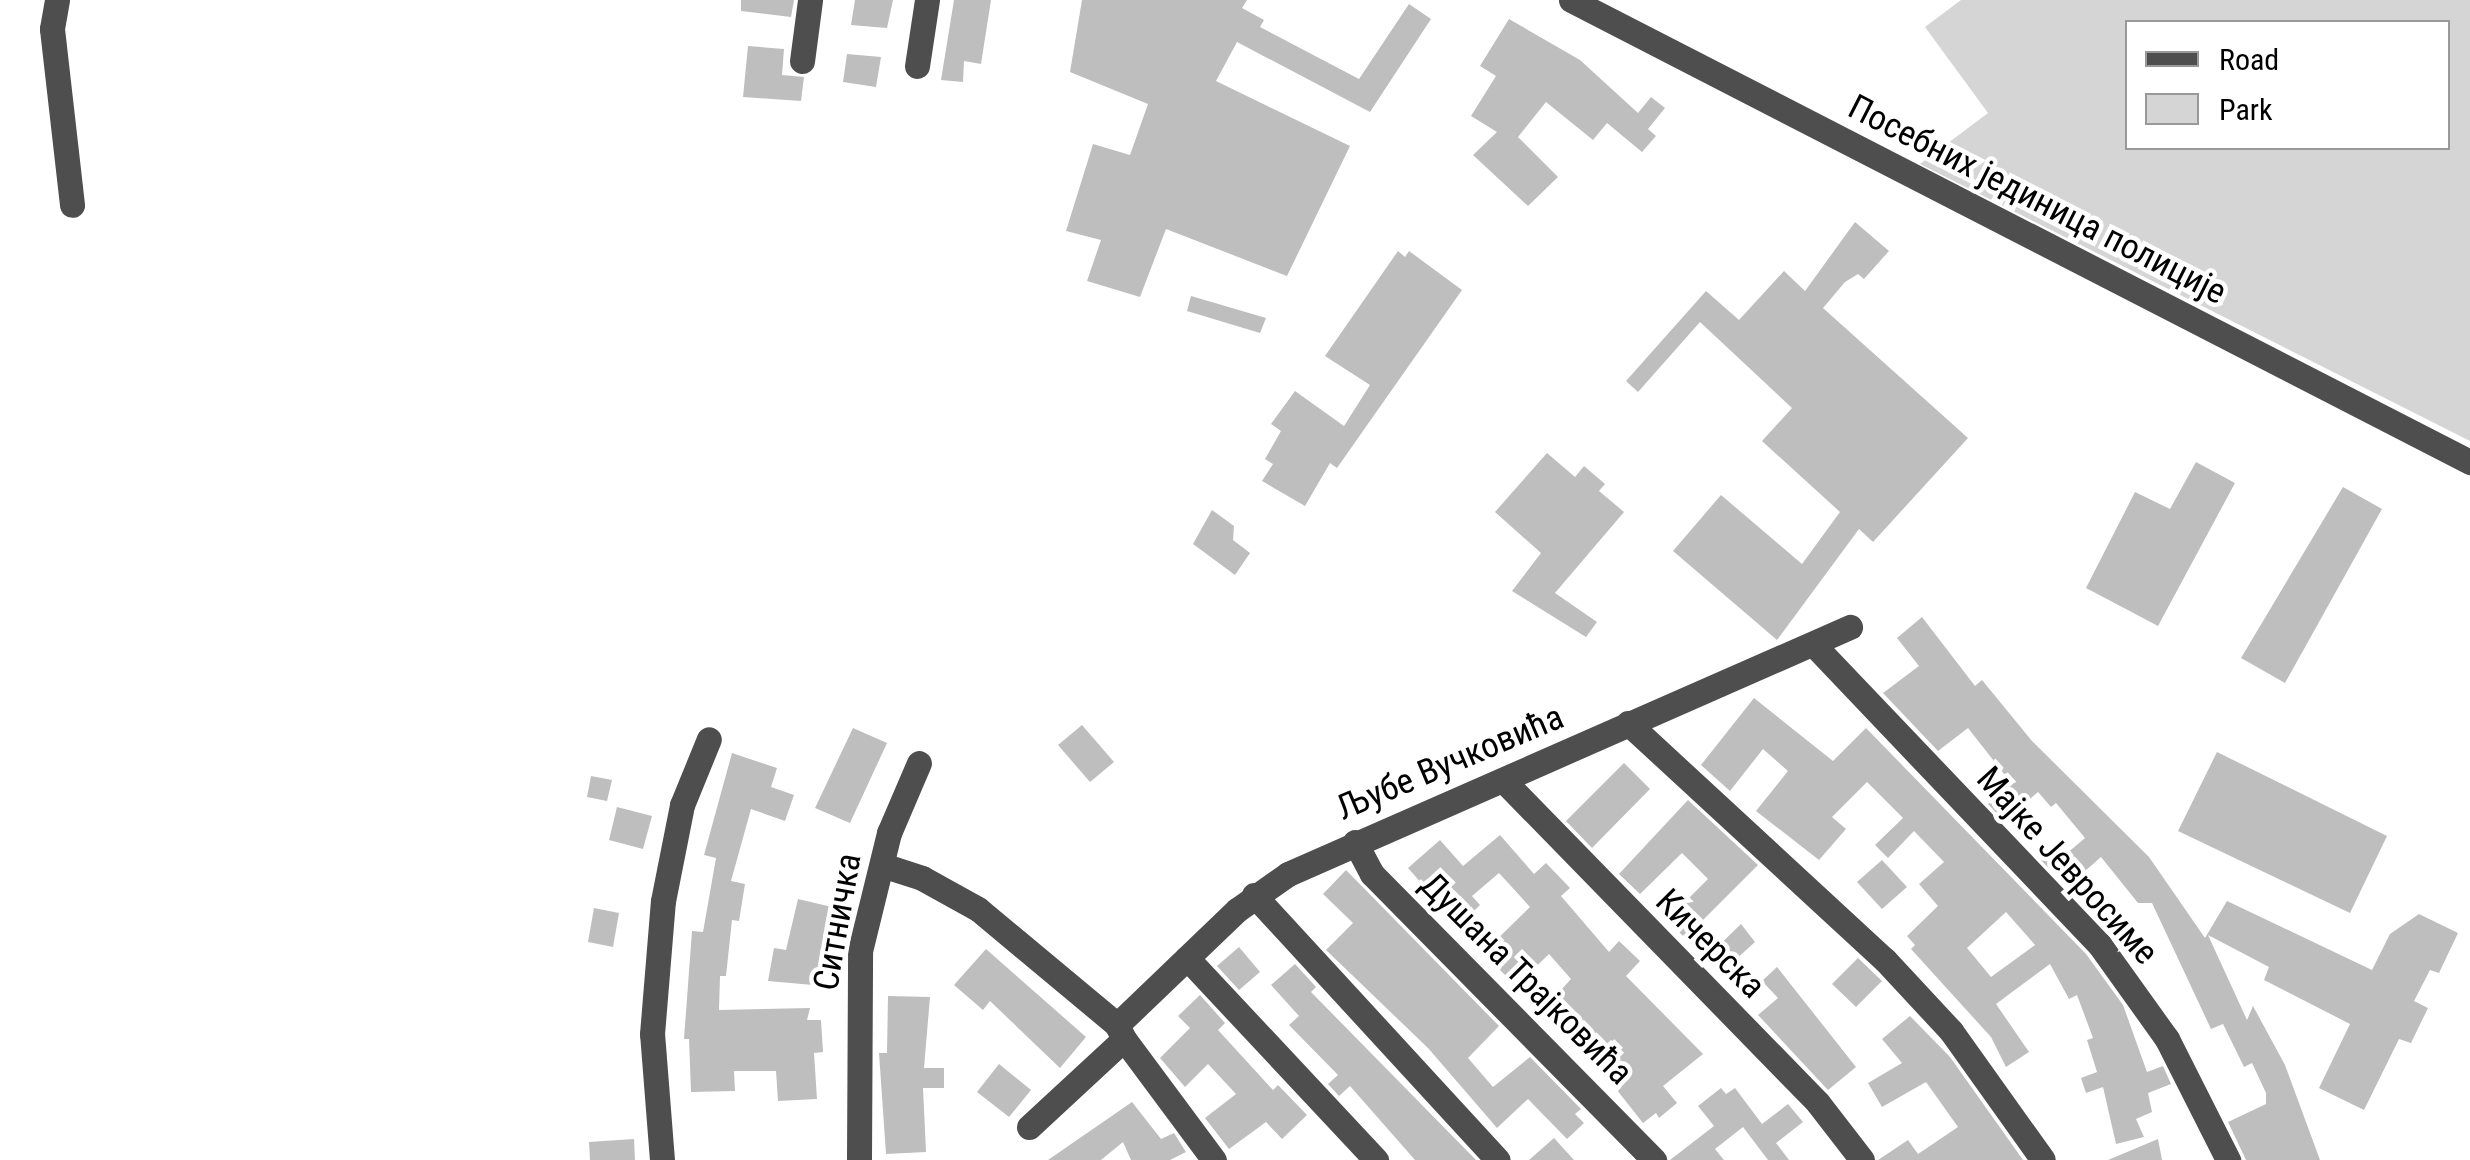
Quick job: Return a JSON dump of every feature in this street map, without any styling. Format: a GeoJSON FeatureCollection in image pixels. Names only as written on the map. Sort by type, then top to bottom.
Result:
{"type":"FeatureCollection","features":[{"type":"Feature","properties":{"kind":"street"},"geometry":{"type":"LineString","coordinates":[[57,0],[52,29],[72,205]]}},
{"type":"Feature","properties":{"kind":"street"},"geometry":{"type":"LineString","coordinates":[[802,61],[810,0]]}},
{"type":"Feature","properties":{"kind":"street"},"geometry":{"type":"LineString","coordinates":[[916,66],[927,0]]}},
{"type":"Feature","properties":{"kind":"street","name":"Посебних јединица полиције"},"geometry":{"type":"LineString","coordinates":[[1571,0],[2470,462]]}},
{"type":"Feature","properties":{"kind":"street","name":"Љубе Вучковића"},"geometry":{"type":"LineString","coordinates":[[1028,1127],[1188,958],[1254,895],[1355,842],[1504,782],[1628,723],[1816,646],[1850,628]]}},
{"type":"Feature","properties":{"kind":"street","name":"Мајке Јевросиме"},"geometry":{"type":"LineString","coordinates":[[1816,646],[2099,944],[2168,1039],[2228,1160]]}},
{"type":"Feature","properties":{"kind":"street"},"geometry":{"type":"LineString","coordinates":[[1628,723],[1885,960],[1952,1031],[2043,1160]]}},
{"type":"Feature","properties":{"kind":"street"},"geometry":{"type":"LineString","coordinates":[[662,1160],[652,1034],[663,901],[682,805],[708,739]]}},
{"type":"Feature","properties":{"kind":"street","name":"Ситничка"},"geometry":{"type":"LineString","coordinates":[[860,1160],[855,1054],[860,952],[882,865],[919,763]]}},
{"type":"Feature","properties":{"kind":"street","name":"Кичерска"},"geometry":{"type":"LineString","coordinates":[[1504,782],[1818,1103],[1862,1160]]}},
{"type":"Feature","properties":{"kind":"street","name":"Душана Трајковића"},"geometry":{"type":"LineString","coordinates":[[1355,842],[1372,874],[1654,1160]]}},
{"type":"Feature","properties":{"kind":"street"},"geometry":{"type":"LineString","coordinates":[[882,865],[922,878],[978,909],[1121,1032],[1214,1160]]}},
{"type":"Feature","properties":{"kind":"street"},"geometry":{"type":"LineString","coordinates":[[1254,895],[1498,1160]]}},
{"type":"Feature","properties":{"kind":"street"},"geometry":{"type":"LineString","coordinates":[[1188,958],[1376,1160]]}},
{"type":"Feature","properties":{"kind":"green space"},"geometry":{"type":"Polygon","coordinates":[[[1961,0],[2470,0],[2470,441],[1920,164],[1988,113],[1925,27],[1961,0]]]}},
{"type":"Feature","properties":{"kind":"building"},"geometry":{"type":"Polygon","coordinates":[[[741,0],[794,0],[791,17],[741,11],[741,0]]]}},
{"type":"Feature","properties":{"kind":"building"},"geometry":{"type":"Polygon","coordinates":[[[855,0],[893,0],[887,28],[851,25],[855,0]]]}},
{"type":"Feature","properties":{"kind":"building"},"geometry":{"type":"Polygon","coordinates":[[[954,0],[991,0],[981,64],[964,61],[963,82],[941,80],[954,0]]]}},
{"type":"Feature","properties":{"kind":"building"},"geometry":{"type":"Polygon","coordinates":[[[1082,0],[1247,0],[1242,8],[1264,20],[1260,27],[1359,79],[1409,4],[1431,19],[1370,112],[1237,42],[1216,81],[1350,146],[1287,276],[1166,229],[1140,297],[1087,281],[1101,240],[1066,231],[1093,144],[1130,155],[1148,104],[1070,72],[1082,0]]]}},
{"type":"Feature","properties":{"kind":"building"},"geometry":{"type":"Polygon","coordinates":[[[1509,19],[1580,60],[1638,113],[1651,97],[1665,108],[1648,129],[1656,136],[1642,152],[1607,123],[1593,140],[1546,102],[1518,137],[1558,177],[1528,206],[1473,155],[1497,132],[1471,116],[1496,76],[1480,66],[1509,19]]]}},
{"type":"Feature","properties":{"kind":"building"},"geometry":{"type":"Polygon","coordinates":[[[748,46],[784,49],[782,75],[804,77],[801,101],[743,97],[748,46]]]}},
{"type":"Feature","properties":{"kind":"building"},"geometry":{"type":"Polygon","coordinates":[[[847,54],[881,57],[876,87],[843,82],[847,54]]]}},
{"type":"Feature","properties":{"kind":"building"},"geometry":{"type":"Polygon","coordinates":[[[1855,222],[1889,251],[1864,279],[1858,274],[1845,282],[1823,308],[1968,438],[1873,542],[1859,529],[1777,640],[1673,551],[1721,495],[1802,564],[1840,512],[1762,441],[1792,408],[1700,322],[1638,392],[1626,381],[1706,291],[1739,320],[1784,271],[1805,291],[1855,222]]]}},
{"type":"Feature","properties":{"kind":"building"},"geometry":{"type":"Polygon","coordinates":[[[1398,251],[1405,257],[1409,251],[1462,290],[1337,468],[1330,463],[1305,506],[1262,481],[1273,464],[1265,459],[1281,431],[1271,424],[1295,391],[1344,426],[1370,385],[1325,356],[1398,251]]]}},
{"type":"Feature","properties":{"kind":"building"},"geometry":{"type":"Polygon","coordinates":[[[1191,296],[1266,318],[1260,333],[1187,311],[1191,296]]]}},
{"type":"Feature","properties":{"kind":"building"},"geometry":{"type":"Polygon","coordinates":[[[1547,453],[1575,477],[1584,466],[1605,484],[1599,491],[1624,512],[1555,593],[1597,622],[1586,637],[1512,591],[1541,553],[1495,512],[1547,453]]]}},
{"type":"Feature","properties":{"kind":"building"},"geometry":{"type":"Polygon","coordinates":[[[2196,462],[2235,483],[2158,626],[2086,588],[2135,492],[2170,509],[2196,462]]]}},
{"type":"Feature","properties":{"kind":"building"},"geometry":{"type":"Polygon","coordinates":[[[2343,487],[2382,509],[2285,683],[2241,658],[2343,487]]]}},
{"type":"Feature","properties":{"kind":"building"},"geometry":{"type":"Polygon","coordinates":[[[1212,510],[1234,526],[1233,540],[1250,553],[1235,575],[1193,544],[1212,510]]]}},
{"type":"Feature","properties":{"kind":"building"},"geometry":{"type":"Polygon","coordinates":[[[1922,617],[1975,686],[1982,680],[2032,741],[2149,857],[2205,938],[2227,901],[2372,970],[2390,934],[2419,914],[2458,933],[2439,973],[2430,970],[2414,1001],[2428,1008],[2411,1043],[2399,1039],[2364,1110],[2319,1088],[2350,1024],[2264,980],[2269,967],[2208,935],[2247,1020],[2253,1006],[2285,1065],[2320,1160],[2246,1160],[2228,1122],[2266,1104],[2266,1093],[2252,1063],[2244,1067],[2223,1024],[2211,1029],[2152,903],[2138,903],[2101,857],[2067,887],[2037,856],[2047,847],[2059,860],[2085,838],[2056,803],[2051,807],[2038,792],[2004,821],[1988,804],[2012,784],[1968,728],[1938,751],[1883,693],[1919,666],[1897,638],[1922,617]]]}},
{"type":"Feature","properties":{"kind":"building"},"geometry":{"type":"Polygon","coordinates":[[[1754,698],[1833,761],[1866,728],[2086,954],[2123,1005],[2147,1072],[2163,1066],[2171,1084],[2148,1093],[2152,1112],[2136,1119],[2144,1137],[2116,1144],[2103,1087],[2086,1093],[2081,1078],[2097,1072],[2087,1040],[2093,1038],[2077,995],[2069,999],[2050,964],[1996,1004],[2029,1052],[2006,1067],[1991,1037],[1911,949],[1915,945],[1907,936],[1938,906],[1919,884],[1944,862],[1914,831],[1888,858],[1875,845],[1903,818],[1867,782],[1832,817],[1846,829],[1819,860],[1756,811],[1788,771],[1763,749],[1730,791],[1701,765],[1754,698]],[[2006,912],[1967,948],[1991,977],[2035,945],[2006,912]]]}},
{"type":"Feature","properties":{"kind":"building"},"geometry":{"type":"Polygon","coordinates":[[[1082,725],[1114,762],[1090,782],[1058,745],[1082,725]]]}},
{"type":"Feature","properties":{"kind":"building"},"geometry":{"type":"Polygon","coordinates":[[[853,728],[887,743],[850,823],[815,808],[853,728]]]}},
{"type":"Feature","properties":{"kind":"building"},"geometry":{"type":"Polygon","coordinates":[[[2217,752],[2387,836],[2350,913],[2178,831],[2217,752]]]}},
{"type":"Feature","properties":{"kind":"building"},"geometry":{"type":"Polygon","coordinates":[[[732,753],[777,768],[771,787],[794,795],[785,821],[751,809],[731,881],[745,884],[739,921],[732,920],[726,976],[720,976],[719,1010],[810,1008],[807,1020],[821,1020],[823,1052],[814,1053],[817,1099],[778,1101],[776,1071],[734,1071],[735,1091],[691,1092],[689,1039],[684,1039],[692,931],[703,932],[716,858],[704,855],[732,753]]]}},
{"type":"Feature","properties":{"kind":"building"},"geometry":{"type":"Polygon","coordinates":[[[1624,763],[1650,789],[1592,848],[1566,821],[1624,763]]]}},
{"type":"Feature","properties":{"kind":"building"},"geometry":{"type":"Polygon","coordinates":[[[591,776],[612,780],[607,801],[587,797],[591,776]]]}},
{"type":"Feature","properties":{"kind":"building"},"geometry":{"type":"Polygon","coordinates":[[[1688,800],[1758,865],[1685,938],[1667,920],[1708,879],[1682,853],[1640,894],[1619,874],[1688,800]]]}},
{"type":"Feature","properties":{"kind":"building"},"geometry":{"type":"Polygon","coordinates":[[[617,807],[652,816],[643,849],[609,840],[617,807]]]}},
{"type":"Feature","properties":{"kind":"building"},"geometry":{"type":"Polygon","coordinates":[[[1500,835],[1534,874],[1546,863],[1570,888],[1561,896],[1609,952],[1619,941],[1640,961],[1626,976],[1703,1054],[1663,1086],[1677,1103],[1659,1118],[1656,1113],[1643,1123],[1568,1028],[1561,1035],[1539,1014],[1571,979],[1549,954],[1516,986],[1483,953],[1530,907],[1499,873],[1472,896],[1480,905],[1459,926],[1408,868],[1440,840],[1463,866],[1500,835]]]}},
{"type":"Feature","properties":{"kind":"building"},"geometry":{"type":"Polygon","coordinates":[[[1882,860],[1907,887],[1882,909],[1857,882],[1882,860]]]}},
{"type":"Feature","properties":{"kind":"building"},"geometry":{"type":"Polygon","coordinates":[[[1346,870],[1499,1026],[1468,1058],[1493,1087],[1530,1057],[1581,1109],[1575,1114],[1584,1123],[1567,1139],[1528,1099],[1497,1128],[1428,1048],[1326,950],[1353,923],[1323,894],[1346,870]]]}},
{"type":"Feature","properties":{"kind":"building"},"geometry":{"type":"Polygon","coordinates":[[[798,899],[836,908],[813,985],[768,981],[774,948],[786,950],[798,899]]]}},
{"type":"Feature","properties":{"kind":"building"},"geometry":{"type":"Polygon","coordinates":[[[594,908],[619,913],[613,947],[588,942],[594,908]]]}},
{"type":"Feature","properties":{"kind":"building"},"geometry":{"type":"Polygon","coordinates":[[[1741,924],[1755,942],[1724,970],[1710,954],[1741,924]]]}},
{"type":"Feature","properties":{"kind":"building"},"geometry":{"type":"Polygon","coordinates":[[[1239,947],[1260,972],[1239,990],[1217,966],[1239,947]]]}},
{"type":"Feature","properties":{"kind":"building"},"geometry":{"type":"Polygon","coordinates":[[[986,949],[1086,1037],[1060,1068],[990,1001],[983,1010],[954,985],[986,949]]]}},
{"type":"Feature","properties":{"kind":"building"},"geometry":{"type":"Polygon","coordinates":[[[1858,958],[1882,981],[1856,1007],[1832,984],[1858,958]]]}},
{"type":"Feature","properties":{"kind":"building"},"geometry":{"type":"Polygon","coordinates":[[[1295,964],[1316,987],[1311,992],[1476,1160],[1415,1160],[1350,1086],[1339,1096],[1328,1084],[1338,1075],[1289,1025],[1299,1016],[1271,985],[1295,964]]]}},
{"type":"Feature","properties":{"kind":"building"},"geometry":{"type":"Polygon","coordinates":[[[1777,967],[1856,1067],[1828,1090],[1758,1015],[1778,998],[1762,981],[1777,967]]]}},
{"type":"Feature","properties":{"kind":"building"},"geometry":{"type":"Polygon","coordinates":[[[1200,995],[1225,1023],[1218,1030],[1273,1090],[1278,1085],[1307,1115],[1282,1139],[1266,1122],[1229,1149],[1205,1118],[1236,1094],[1208,1064],[1185,1087],[1160,1058],[1190,1028],[1178,1016],[1200,995]]]}},
{"type":"Feature","properties":{"kind":"building"},"geometry":{"type":"Polygon","coordinates":[[[888,996],[930,997],[924,1068],[944,1068],[944,1088],[923,1088],[926,1152],[886,1154],[879,1053],[887,1053],[888,996]]]}},
{"type":"Feature","properties":{"kind":"building"},"geometry":{"type":"Polygon","coordinates":[[[1910,1016],[1950,1057],[2023,1160],[1878,1160],[1908,1140],[1918,1154],[1958,1127],[1926,1082],[1882,1107],[1868,1083],[1902,1063],[1882,1039],[1910,1016]]]}},
{"type":"Feature","properties":{"kind":"building"},"geometry":{"type":"Polygon","coordinates":[[[999,1064],[1031,1090],[1009,1117],[977,1092],[999,1064]]]}},
{"type":"Feature","properties":{"kind":"building"},"geometry":{"type":"Polygon","coordinates":[[[1721,1088],[1726,1094],[1735,1088],[1762,1124],[1788,1104],[1803,1122],[1776,1143],[1789,1160],[1768,1160],[1743,1127],[1715,1149],[1724,1160],[1670,1160],[1714,1126],[1698,1106],[1721,1088]]]}},
{"type":"Feature","properties":{"kind":"building"},"geometry":{"type":"Polygon","coordinates":[[[1132,1102],[1161,1139],[1174,1133],[1186,1152],[1170,1160],[1131,1160],[1123,1142],[1101,1160],[1048,1160],[1132,1102]]]}},
{"type":"Feature","properties":{"kind":"building"},"geometry":{"type":"Polygon","coordinates":[[[1554,1138],[1574,1160],[1529,1160],[1554,1138]]]}},
{"type":"Feature","properties":{"kind":"building"},"geometry":{"type":"Polygon","coordinates":[[[634,1139],[635,1160],[590,1160],[589,1142],[634,1139]]]}},
{"type":"Feature","properties":{"kind":"building"},"geometry":{"type":"Polygon","coordinates":[[[2158,1139],[2162,1160],[2108,1160],[2158,1139]]]}}]}
